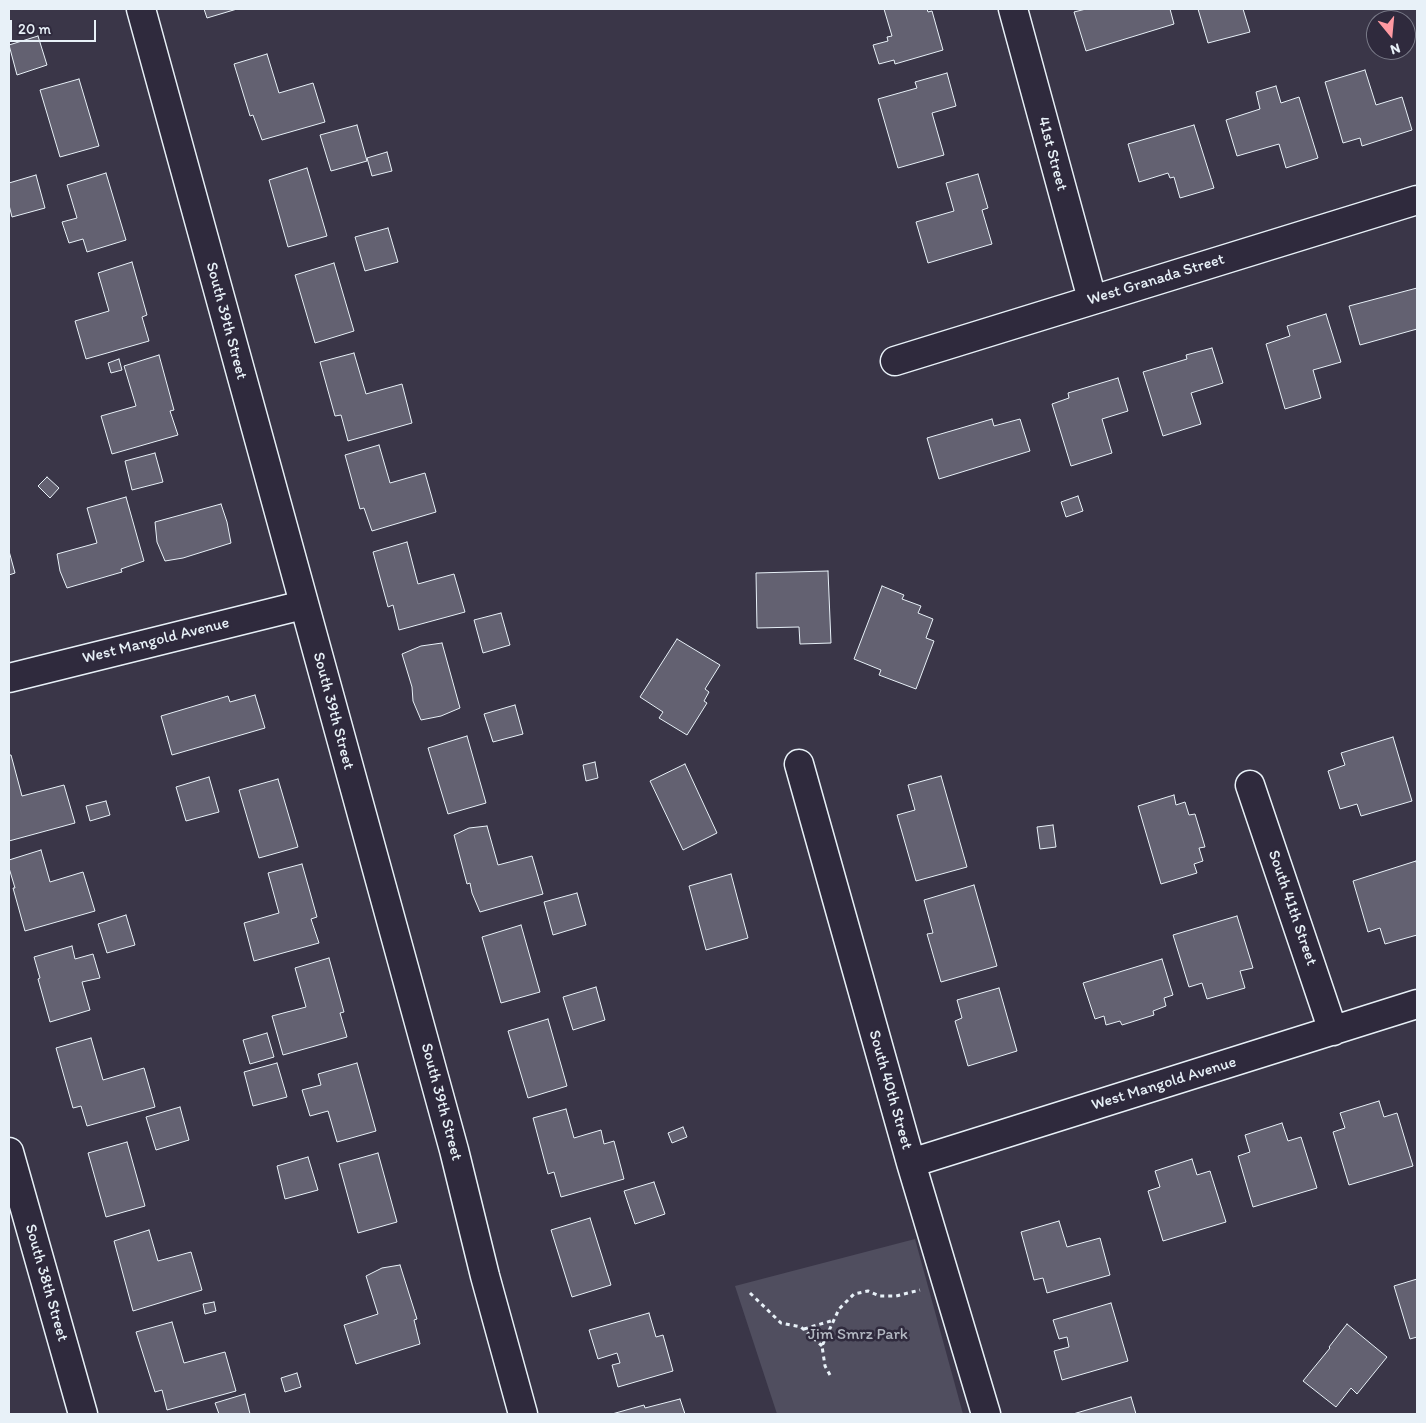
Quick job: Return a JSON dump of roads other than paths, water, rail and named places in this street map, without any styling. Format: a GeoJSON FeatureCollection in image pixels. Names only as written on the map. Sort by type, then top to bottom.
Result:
{"type":"FeatureCollection","features":[{"type":"Feature","properties":{"kind":"street","name":"South 39th Street"},"geometry":{"type":"LineString","coordinates":[[141,9],[454,1150],[485,1276],[523,1414]]}},
{"type":"Feature","properties":{"kind":"street","name":"41st Street"},"geometry":{"type":"LineString","coordinates":[[1013,9],[1092,299]]}},
{"type":"Feature","properties":{"kind":"street","name":"West Granada Street"},"geometry":{"type":"LineString","coordinates":[[895,361],[1417,200]]}},
{"type":"Feature","properties":{"kind":"street","name":"West Mangold Avenue"},"geometry":{"type":"LineString","coordinates":[[9,678],[303,605]]}},
{"type":"Feature","properties":{"kind":"street","name":"South 40th Street"},"geometry":{"type":"LineString","coordinates":[[799,764],[910,1163],[986,1414]]}},
{"type":"Feature","properties":{"kind":"street","name":"South 41th Street"},"geometry":{"type":"LineString","coordinates":[[1250,785],[1333,1030]]}},
{"type":"Feature","properties":{"kind":"street","name":"West Mangold Avenue"},"geometry":{"type":"LineString","coordinates":[[910,1163],[1417,1004]]}},
{"type":"Feature","properties":{"kind":"street","name":"South 38th Street"},"geometry":{"type":"LineString","coordinates":[[9,1152],[83,1414]]}},
{"type":"Feature","properties":{"kind":"park label","name":"Jim Smrz Park"},"geometry":{"type":"Point","coordinates":[858,1335]}}]}
